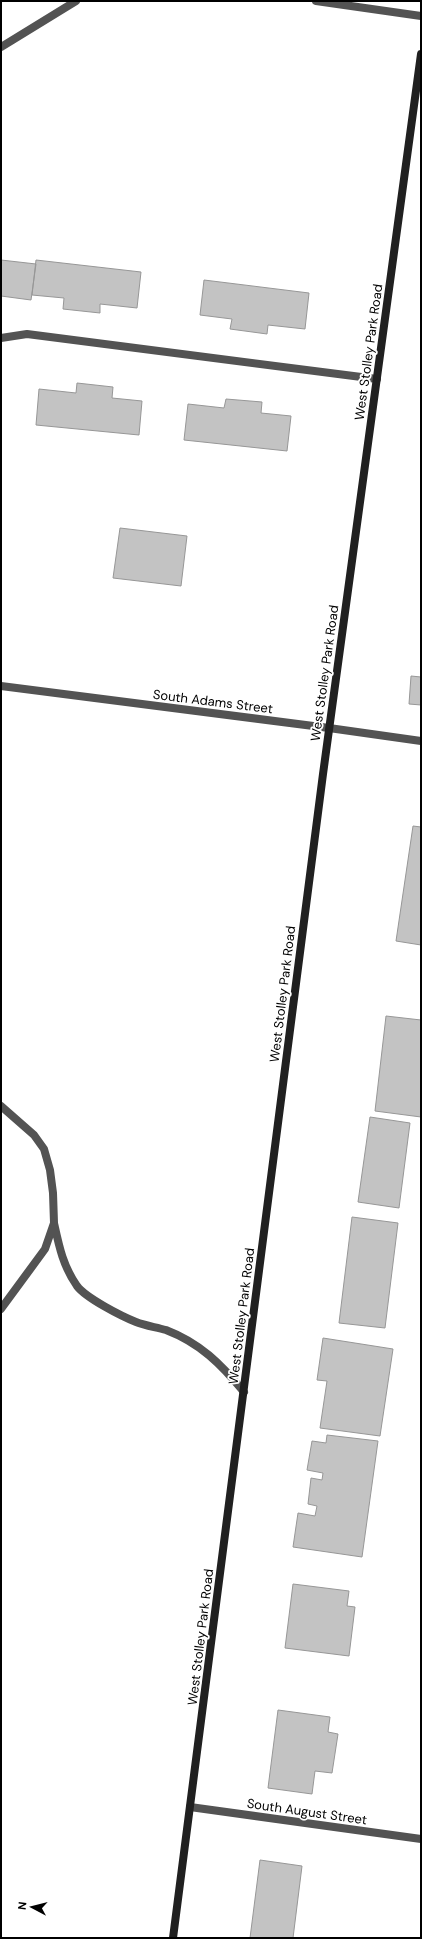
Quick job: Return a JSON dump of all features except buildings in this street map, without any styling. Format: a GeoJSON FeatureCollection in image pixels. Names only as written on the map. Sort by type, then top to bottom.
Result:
{"type":"FeatureCollection","features":[{"type":"Feature","properties":{"kind":"main road","name":"West Stolley Park Road"},"geometry":{"type":"LineString","coordinates":[[173,1938],[329,728],[421,54]]}},
{"type":"Feature","properties":{"kind":"street"},"geometry":{"type":"LineString","coordinates":[[1,47],[76,1]]}},
{"type":"Feature","properties":{"kind":"street"},"geometry":{"type":"LineString","coordinates":[[316,1],[421,16]]}},
{"type":"Feature","properties":{"kind":"street"},"geometry":{"type":"LineString","coordinates":[[1,338],[27,334],[377,379]]}},
{"type":"Feature","properties":{"kind":"street","name":"South Adams Street"},"geometry":{"type":"LineString","coordinates":[[1,686],[421,741]]}},
{"type":"Feature","properties":{"kind":"street"},"geometry":{"type":"LineString","coordinates":[[1,1106],[34,1136],[44,1150],[50,1170],[54,1223],[62,1259],[78,1287],[100,1304],[137,1322],[166,1330],[195,1344],[224,1366],[244,1392]]}},
{"type":"Feature","properties":{"kind":"street"},"geometry":{"type":"LineString","coordinates":[[1,1309],[45,1249],[54,1223]]}},
{"type":"Feature","properties":{"kind":"street","name":"South August Street"},"geometry":{"type":"LineString","coordinates":[[190,1807],[421,1839]]}}]}
